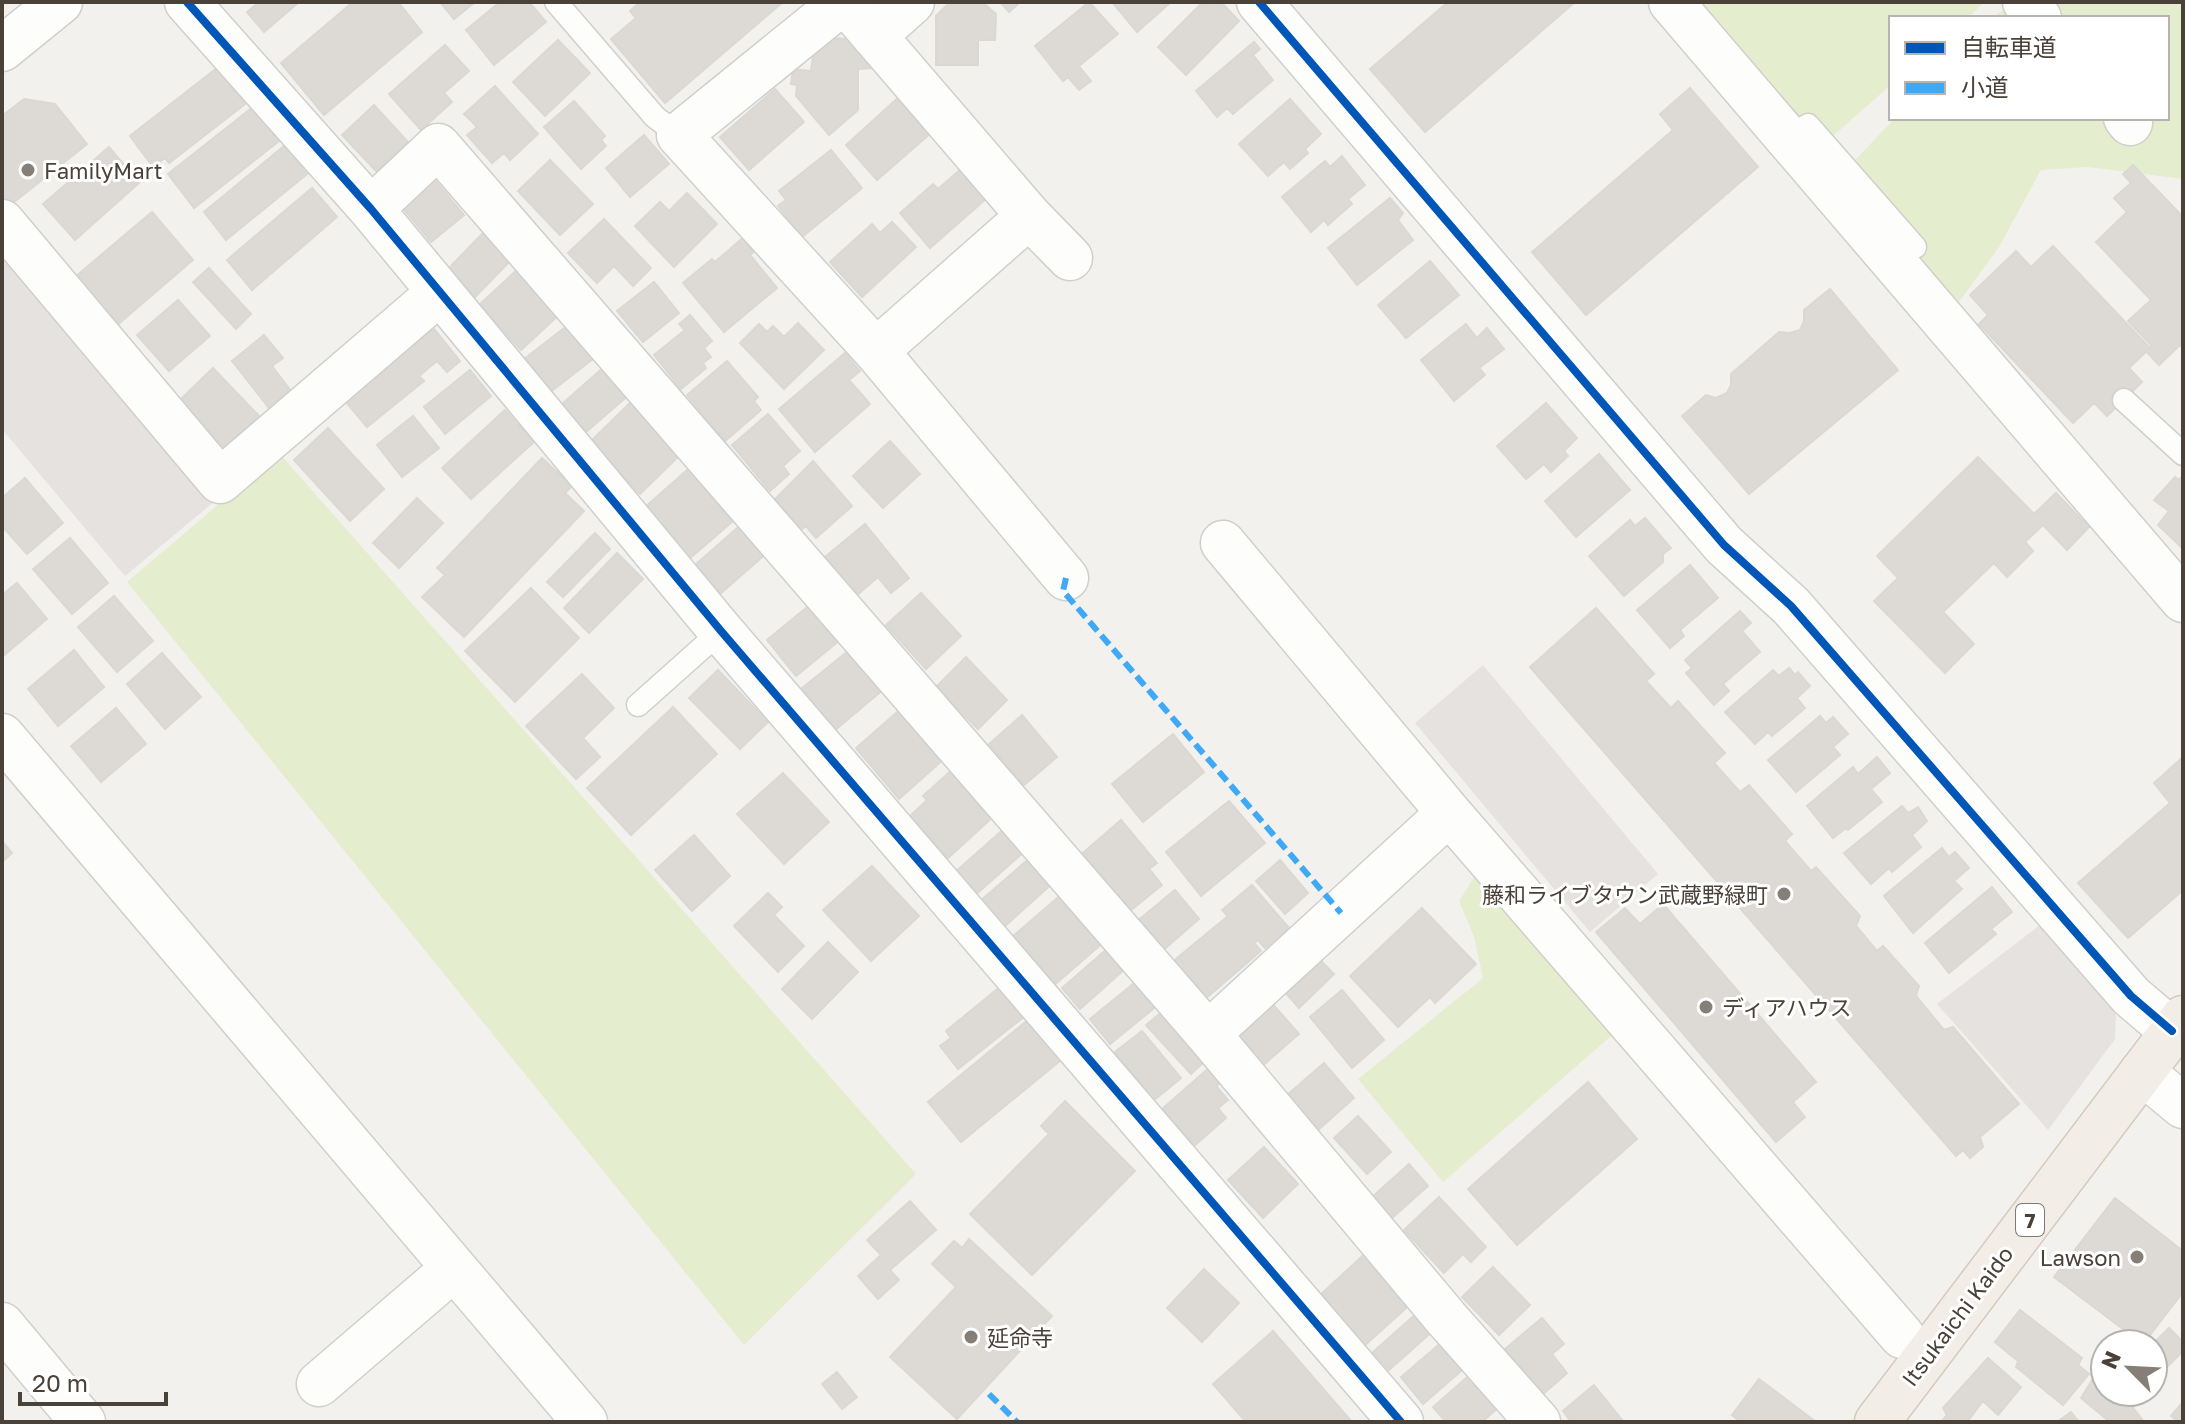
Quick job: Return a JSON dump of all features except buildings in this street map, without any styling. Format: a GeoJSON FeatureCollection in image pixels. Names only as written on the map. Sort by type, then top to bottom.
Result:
{"type":"FeatureCollection","features":[{"type":"Feature","properties":{"kind":"main road","name":"Itsukaichi Kaido"},"geometry":{"type":"LineString","coordinates":[[1877,1422],[2178,1025]]}},
{"type":"Feature","properties":{"kind":"street"},"geometry":{"type":"LineString","coordinates":[[2,49],[60,2]]}},
{"type":"Feature","properties":{"kind":"street"},"geometry":{"type":"LineString","coordinates":[[187,2],[371,209],[721,631],[1401,1422]]}},
{"type":"Feature","properties":{"kind":"street"},"geometry":{"type":"LineString","coordinates":[[1066,578],[876,351],[679,135],[844,2],[1029,216],[1070,258]]}},
{"type":"Feature","properties":{"kind":"street"},"geometry":{"type":"LineString","coordinates":[[874,36],[912,2]]}},
{"type":"Feature","properties":{"kind":"street"},"geometry":{"type":"LineString","coordinates":[[1259,2],[1724,545],[1791,606],[2131,996],[2178,1025]]}},
{"type":"Feature","properties":{"kind":"street"},"geometry":{"type":"LineString","coordinates":[[1671,2],[2183,600]]}},
{"type":"Feature","properties":{"kind":"street"},"geometry":{"type":"LineString","coordinates":[[371,209],[438,146],[1208,1034],[1446,1318],[1538,1422]]}},
{"type":"Feature","properties":{"kind":"street"},"geometry":{"type":"LineString","coordinates":[[876,351],[1029,216]]}},
{"type":"Feature","properties":{"kind":"street"},"geometry":{"type":"LineString","coordinates":[[2,222],[220,481],[440,292]]}},
{"type":"Feature","properties":{"kind":"street"},"geometry":{"type":"LineString","coordinates":[[1223,543],[1449,813],[1902,1336]]}},
{"type":"Feature","properties":{"kind":"street"},"geometry":{"type":"LineString","coordinates":[[2,736],[585,1422]]}},
{"type":"Feature","properties":{"kind":"street"},"geometry":{"type":"LineString","coordinates":[[1208,1034],[1449,813]]}},
{"type":"Feature","properties":{"kind":"street"},"geometry":{"type":"LineString","coordinates":[[2142,1072],[2183,1106]]}},
{"type":"Feature","properties":{"kind":"street"},"geometry":{"type":"LineString","coordinates":[[319,1384],[453,1269]]}},
{"type":"Feature","properties":{"kind":"street"},"geometry":{"type":"LineString","coordinates":[[2,1325],[83,1422]]}},
{"type":"Feature","properties":{"kind":"lane"},"geometry":{"type":"LineString","coordinates":[[556,2],[655,117],[679,135]]}},
{"type":"Feature","properties":{"kind":"lane"},"geometry":{"type":"LineString","coordinates":[[1788,139],[1808,125],[1915,247]]}},
{"type":"Feature","properties":{"kind":"lane"},"geometry":{"type":"LineString","coordinates":[[2124,400],[2183,454]]}},
{"type":"Feature","properties":{"kind":"lane"},"geometry":{"type":"LineString","coordinates":[[638,705],[721,631]]}},
{"type":"Feature","properties":{"kind":"green space"},"geometry":{"type":"Polygon","coordinates":[[[1693,2],[1985,2],[1969,16],[1889,16],[1889,87],[1818,149],[1693,2]]]}},
{"type":"Feature","properties":{"kind":"green space"},"geometry":{"type":"Polygon","coordinates":[[[2014,2],[2183,2],[2183,179],[2088,167],[2041,170],[1999,247],[1959,302],[1842,174],[1893,120],[2169,120],[2169,16],[1995,16],[2014,2]]]}},
{"type":"Feature","properties":{"kind":"green space"},"geometry":{"type":"Polygon","coordinates":[[[279,453],[916,1174],[744,1345],[127,582],[279,453]]]}},
{"type":"Feature","properties":{"kind":"green space"},"geometry":{"type":"Polygon","coordinates":[[[1478,871],[1617,1031],[1443,1182],[1358,1079],[1483,978],[1474,937],[1459,901],[1478,871]]]}},
{"type":"Feature","properties":{"kind":"shaded area"},"geometry":{"type":"Polygon","coordinates":[[[2,246],[215,501],[125,576],[2,429],[2,246]]]}},
{"type":"Feature","properties":{"kind":"shaded area"},"geometry":{"type":"Polygon","coordinates":[[[1483,665],[1658,874],[1590,932],[1415,723],[1483,665]]]}},
{"type":"Feature","properties":{"kind":"shaded area"},"geometry":{"type":"Polygon","coordinates":[[[2041,924],[2116,1009],[2115,1039],[2048,1130],[1937,1004],[2041,924]]]}},
{"type":"Feature","properties":{"kind":"marked path"},"geometry":{"type":"LineString","coordinates":[[1066,578],[1063,591],[1341,913]]}},
{"type":"Feature","properties":{"kind":"marked path"},"geometry":{"type":"LineString","coordinates":[[989,1394],[1017,1422]]}},
{"type":"Feature","properties":{"kind":"cycle path"},"geometry":{"type":"LineString","coordinates":[[187,2],[371,209],[721,631],[1401,1422]]}},
{"type":"Feature","properties":{"kind":"cycle path"},"geometry":{"type":"LineString","coordinates":[[1259,2],[1724,545],[1791,606],[2131,996],[2172,1031]]}},
{"type":"Feature","properties":{"kind":"place","name":"FamilyMart"},"geometry":{"type":"Point","coordinates":[28,170]}},
{"type":"Feature","properties":{"kind":"place","name":"藤和ライブタウン武蔵野緑町"},"geometry":{"type":"Point","coordinates":[1784,894]}},
{"type":"Feature","properties":{"kind":"place","name":"ディアハウス"},"geometry":{"type":"Point","coordinates":[1706,1007]}},
{"type":"Feature","properties":{"kind":"place","name":"Lawson"},"geometry":{"type":"Point","coordinates":[2137,1257]}},
{"type":"Feature","properties":{"kind":"place","name":"延命寺"},"geometry":{"type":"Point","coordinates":[971,1337]}}]}
